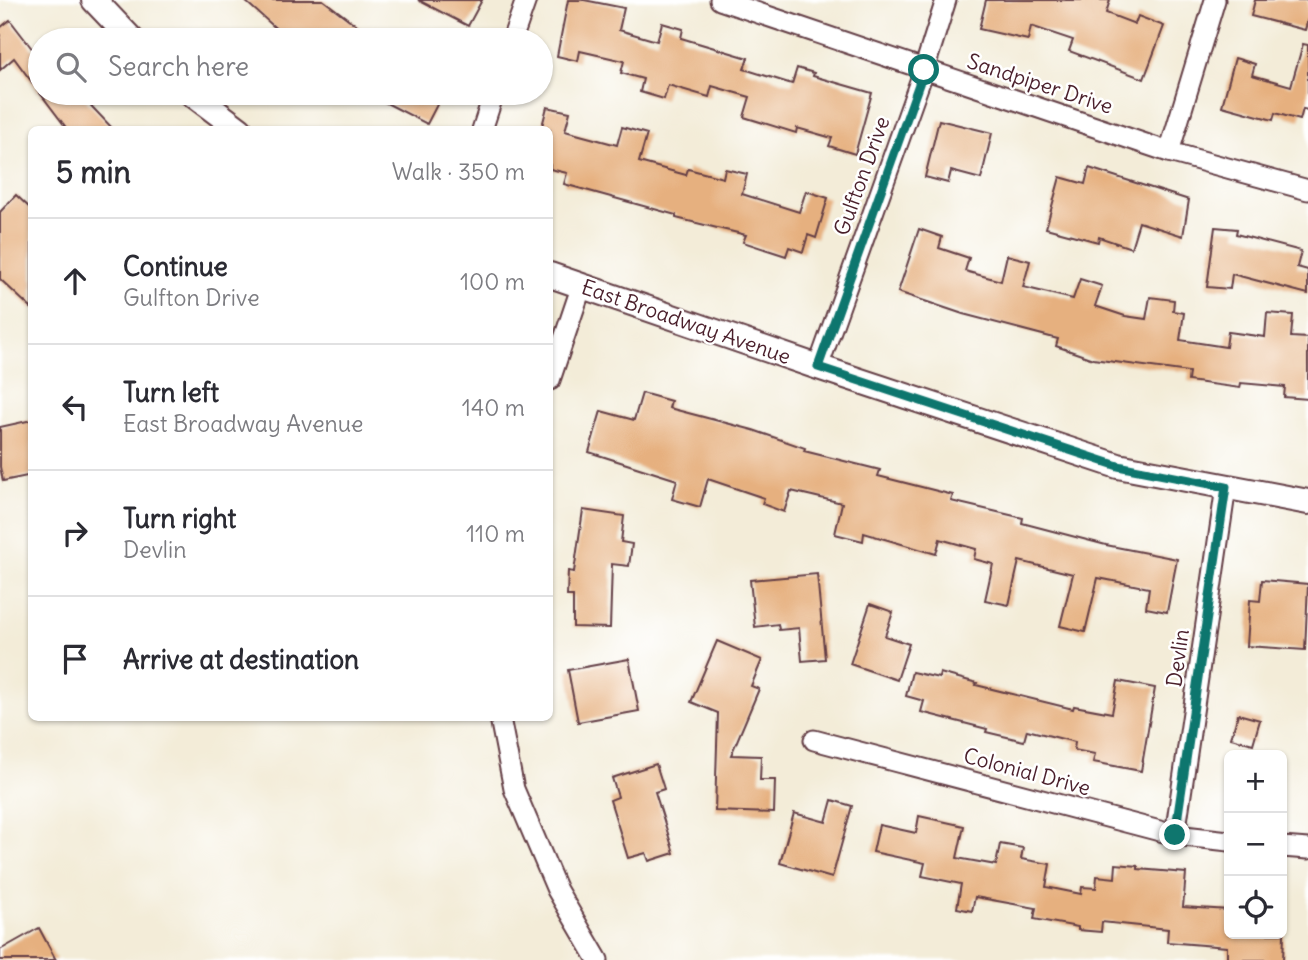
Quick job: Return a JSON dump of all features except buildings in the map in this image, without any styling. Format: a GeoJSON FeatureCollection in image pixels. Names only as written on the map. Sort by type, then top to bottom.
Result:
{"type":"FeatureCollection","features":[{"type":"Feature","properties":{"kind":"street"},"geometry":{"type":"LineString","coordinates":[[94,0],[120,28]]}},
{"type":"Feature","properties":{"kind":"street"},"geometry":{"type":"LineString","coordinates":[[516,28],[526,0]]}},
{"type":"Feature","properties":{"kind":"street","name":"Sandpiper Drive"},"geometry":{"type":"LineString","coordinates":[[720,0],[1169,152],[1308,190]]}},
{"type":"Feature","properties":{"kind":"street","name":"Gulfton Drive"},"geometry":{"type":"LineString","coordinates":[[818,367],[924,70],[946,0]]}},
{"type":"Feature","properties":{"kind":"street"},"geometry":{"type":"LineString","coordinates":[[1169,152],[1215,0]]}},
{"type":"Feature","properties":{"kind":"street"},"geometry":{"type":"LineString","coordinates":[[207,105],[235,126]]}},
{"type":"Feature","properties":{"kind":"street"},"geometry":{"type":"LineString","coordinates":[[483,126],[490,105]]}},
{"type":"Feature","properties":{"kind":"street","name":"East Broadway Avenue"},"geometry":{"type":"LineString","coordinates":[[553,276],[1118,466],[1308,502]]}},
{"type":"Feature","properties":{"kind":"street"},"geometry":{"type":"LineString","coordinates":[[553,371],[582,285]]}},
{"type":"Feature","properties":{"kind":"street","name":"Devlin"},"geometry":{"type":"LineString","coordinates":[[1175,835],[1226,487]]}},
{"type":"Feature","properties":{"kind":"street"},"geometry":{"type":"LineString","coordinates":[[501,721],[514,789],[557,890],[597,960]]}},
{"type":"Feature","properties":{"kind":"street","name":"Colonial Drive"},"geometry":{"type":"LineString","coordinates":[[814,740],[1175,835],[1224,840]]}},
{"type":"Feature","properties":{"kind":"street"},"geometry":{"type":"LineString","coordinates":[[1287,847],[1308,849]]}},
{"type":"Feature","properties":{"kind":"route"},"geometry":{"type":"LineString","coordinates":[[924,70],[818,367],[1118,466],[1226,487],[1175,835]]}}]}
